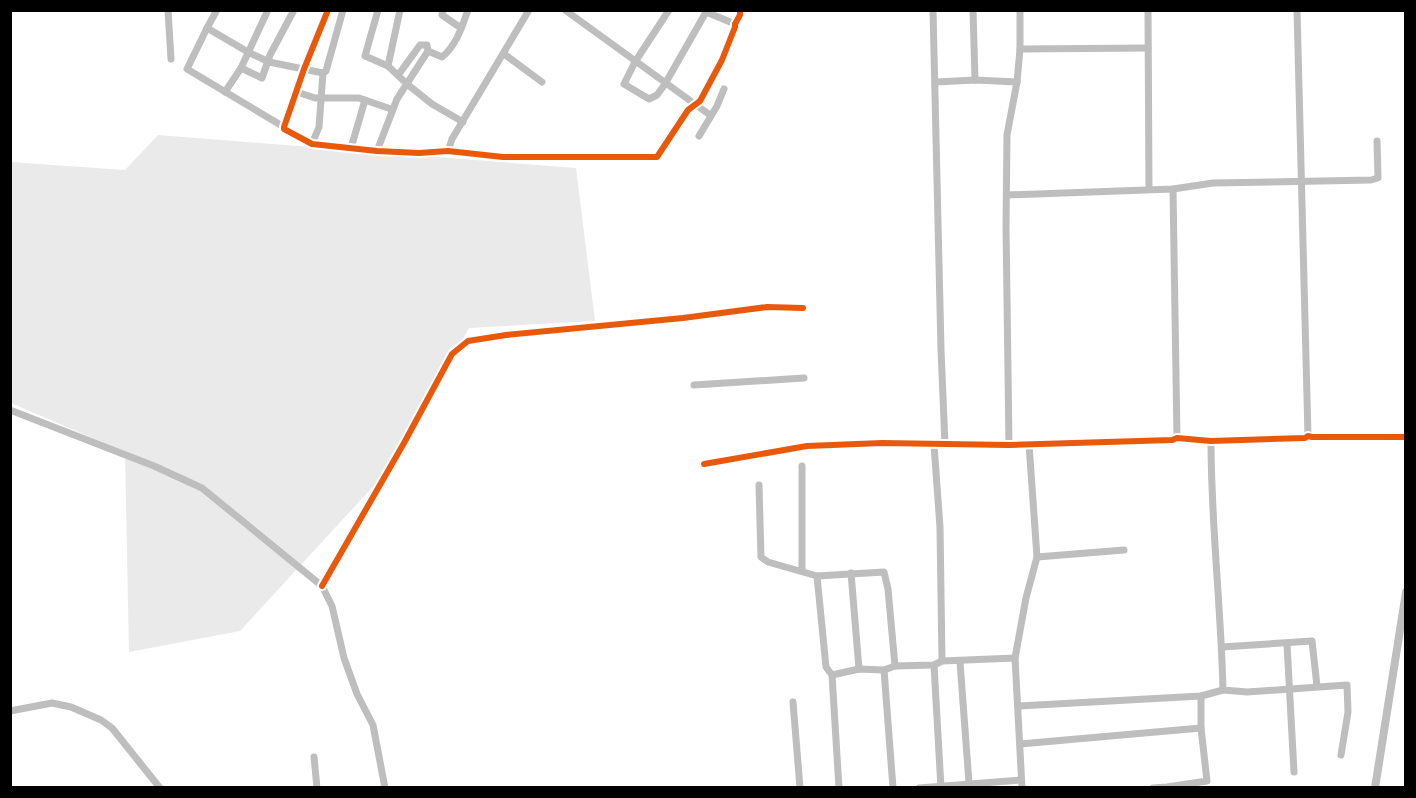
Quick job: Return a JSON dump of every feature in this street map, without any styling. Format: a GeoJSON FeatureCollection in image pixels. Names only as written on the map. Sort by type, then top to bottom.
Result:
{"type":"FeatureCollection","features":[{"type":"Feature","properties":{"kind":"street"},"geometry":{"type":"LineString","coordinates":[[168,10],[171,59]]}},
{"type":"Feature","properties":{"kind":"street"},"geometry":{"type":"LineString","coordinates":[[217,10],[187,69],[312,144],[377,151],[419,153],[448,151],[502,157],[657,157],[688,110],[700,101],[722,60],[740,10]]}},
{"type":"Feature","properties":{"kind":"street"},"geometry":{"type":"LineString","coordinates":[[241,68],[262,78],[286,22],[294,10]]}},
{"type":"Feature","properties":{"kind":"street"},"geometry":{"type":"LineString","coordinates":[[284,127],[328,10]]}},
{"type":"Feature","properties":{"kind":"street"},"geometry":{"type":"LineString","coordinates":[[312,144],[319,127],[323,73],[326,70],[343,10]]}},
{"type":"Feature","properties":{"kind":"street"},"geometry":{"type":"LineString","coordinates":[[378,10],[365,56],[388,66],[432,104],[463,122]]}},
{"type":"Feature","properties":{"kind":"street"},"geometry":{"type":"LineString","coordinates":[[388,66],[400,10]]}},
{"type":"Feature","properties":{"kind":"street"},"geometry":{"type":"LineString","coordinates":[[443,10],[442,15],[461,28]]}},
{"type":"Feature","properties":{"kind":"street"},"geometry":{"type":"LineString","coordinates":[[428,51],[442,57],[446,54],[468,10]]}},
{"type":"Feature","properties":{"kind":"street"},"geometry":{"type":"LineString","coordinates":[[448,151],[452,139],[529,10]]}},
{"type":"Feature","properties":{"kind":"street"},"geometry":{"type":"LineString","coordinates":[[669,10],[635,62],[624,84],[649,99],[657,95],[665,84],[706,12],[735,24]]}},
{"type":"Feature","properties":{"kind":"street"},"geometry":{"type":"LineString","coordinates":[[933,10],[945,445]]}},
{"type":"Feature","properties":{"kind":"street"},"geometry":{"type":"LineString","coordinates":[[973,10],[975,80]]}},
{"type":"Feature","properties":{"kind":"street"},"geometry":{"type":"LineString","coordinates":[[1009,445],[1007,135],[1017,82],[1020,10]]}},
{"type":"Feature","properties":{"kind":"street"},"geometry":{"type":"LineString","coordinates":[[1148,10],[1149,189]]}},
{"type":"Feature","properties":{"kind":"street"},"geometry":{"type":"LineString","coordinates":[[1297,10],[1308,436]]}},
{"type":"Feature","properties":{"kind":"street"},"geometry":{"type":"LineString","coordinates":[[567,11],[710,115]]}},
{"type":"Feature","properties":{"kind":"street"},"geometry":{"type":"LineString","coordinates":[[225,93],[241,68],[267,12]]}},
{"type":"Feature","properties":{"kind":"street"},"geometry":{"type":"LineString","coordinates":[[207,28],[269,62],[323,73]]}},
{"type":"Feature","properties":{"kind":"street"},"geometry":{"type":"LineString","coordinates":[[377,151],[391,110],[428,51],[427,45],[420,45],[399,74]]}},
{"type":"Feature","properties":{"kind":"street"},"geometry":{"type":"LineString","coordinates":[[1020,49],[1148,48]]}},
{"type":"Feature","properties":{"kind":"street"},"geometry":{"type":"LineString","coordinates":[[504,54],[542,82]]}},
{"type":"Feature","properties":{"kind":"street"},"geometry":{"type":"LineString","coordinates":[[936,82],[975,80],[1017,82]]}},
{"type":"Feature","properties":{"kind":"street"},"geometry":{"type":"LineString","coordinates":[[699,136],[717,106],[724,89]]}},
{"type":"Feature","properties":{"kind":"street"},"geometry":{"type":"LineString","coordinates":[[297,92],[315,98],[359,98],[391,110]]}},
{"type":"Feature","properties":{"kind":"street"},"geometry":{"type":"LineString","coordinates":[[351,148],[365,100]]}},
{"type":"Feature","properties":{"kind":"street"},"geometry":{"type":"LineString","coordinates":[[1007,195],[1173,189],[1213,183],[1371,180],[1378,178],[1377,141]]}},
{"type":"Feature","properties":{"kind":"street"},"geometry":{"type":"LineString","coordinates":[[1173,189],[1177,438]]}},
{"type":"Feature","properties":{"kind":"street"},"geometry":{"type":"LineString","coordinates":[[322,586],[452,354],[468,341],[506,334],[684,318],[767,307],[803,308]]}},
{"type":"Feature","properties":{"kind":"street"},"geometry":{"type":"LineString","coordinates":[[694,385],[804,378]]}},
{"type":"Feature","properties":{"kind":"street"},"geometry":{"type":"LineString","coordinates":[[10,410],[154,466],[202,488],[322,586],[332,606],[344,658],[357,694],[373,725],[385,788]]}},
{"type":"Feature","properties":{"kind":"street"},"geometry":{"type":"LineString","coordinates":[[704,464],[807,446],[882,443],[1009,445],[1177,438],[1211,441],[1305,438],[1308,436],[1406,437]]}},
{"type":"Feature","properties":{"kind":"street"},"geometry":{"type":"LineString","coordinates":[[1211,441],[1223,690]]}},
{"type":"Feature","properties":{"kind":"street"},"geometry":{"type":"LineString","coordinates":[[919,788],[969,783],[1021,784],[1015,658],[1026,598],[1037,557],[1029,444]]}},
{"type":"Feature","properties":{"kind":"street"},"geometry":{"type":"LineString","coordinates":[[934,445],[940,526],[942,661]]}},
{"type":"Feature","properties":{"kind":"street"},"geometry":{"type":"LineString","coordinates":[[802,466],[802,571]]}},
{"type":"Feature","properties":{"kind":"street"},"geometry":{"type":"LineString","coordinates":[[759,485],[761,557],[768,562],[817,576],[878,571],[886,574],[895,666]]}},
{"type":"Feature","properties":{"kind":"street"},"geometry":{"type":"LineString","coordinates":[[1037,557],[1124,550]]}},
{"type":"Feature","properties":{"kind":"street"},"geometry":{"type":"LineString","coordinates":[[851,573],[859,669]]}},
{"type":"Feature","properties":{"kind":"street"},"geometry":{"type":"LineString","coordinates":[[817,576],[826,668],[832,675],[839,788]]}},
{"type":"Feature","properties":{"kind":"street"},"geometry":{"type":"LineString","coordinates":[[1375,788],[1406,591]]}},
{"type":"Feature","properties":{"kind":"street"},"geometry":{"type":"LineString","coordinates":[[1222,647],[1312,641],[1317,686]]}},
{"type":"Feature","properties":{"kind":"street"},"geometry":{"type":"LineString","coordinates":[[1287,644],[1294,772]]}},
{"type":"Feature","properties":{"kind":"street"},"geometry":{"type":"LineString","coordinates":[[832,675],[859,669],[884,670],[895,666],[934,665],[942,661],[1015,658]]}},
{"type":"Feature","properties":{"kind":"street"},"geometry":{"type":"LineString","coordinates":[[960,662],[969,783]]}},
{"type":"Feature","properties":{"kind":"street"},"geometry":{"type":"LineString","coordinates":[[934,665],[941,787]]}},
{"type":"Feature","properties":{"kind":"street"},"geometry":{"type":"LineString","coordinates":[[884,670],[893,788]]}},
{"type":"Feature","properties":{"kind":"street"},"geometry":{"type":"LineString","coordinates":[[1019,706],[1201,696],[1223,690],[1247,692],[1347,685],[1348,712],[1341,755]]}},
{"type":"Feature","properties":{"kind":"street"},"geometry":{"type":"LineString","coordinates":[[1154,788],[1207,781],[1201,728],[1201,696]]}},
{"type":"Feature","properties":{"kind":"street"},"geometry":{"type":"LineString","coordinates":[[793,702],[800,788]]}},
{"type":"Feature","properties":{"kind":"street"},"geometry":{"type":"LineString","coordinates":[[10,711],[52,703],[71,707],[101,720],[112,728],[160,788]]}},
{"type":"Feature","properties":{"kind":"street"},"geometry":{"type":"LineString","coordinates":[[1020,744],[1201,728]]}},
{"type":"Feature","properties":{"kind":"street"},"geometry":{"type":"LineString","coordinates":[[314,757],[316,788]]}},
{"type":"Feature","properties":{"kind":"shaded area"},"geometry":{"type":"Polygon","coordinates":[[[158,135],[576,168],[595,321],[469,328],[393,465],[240,631],[129,652],[125,452],[11,403],[10,162],[125,170],[158,135]]]}},
{"type":"Feature","properties":{"kind":"cycle path"},"geometry":{"type":"LineString","coordinates":[[328,10],[304,69],[284,129],[312,144],[377,151],[419,153],[448,151],[503,157],[657,157],[688,110],[700,101],[722,60],[740,10]]}},
{"type":"Feature","properties":{"kind":"cycle path"},"geometry":{"type":"LineString","coordinates":[[322,586],[452,354],[468,341],[767,307],[803,308]]}},
{"type":"Feature","properties":{"kind":"cycle path"},"geometry":{"type":"LineString","coordinates":[[704,464],[807,446],[882,443],[1009,445],[1177,438],[1211,441],[1305,438],[1308,436],[1406,437]]}}]}
